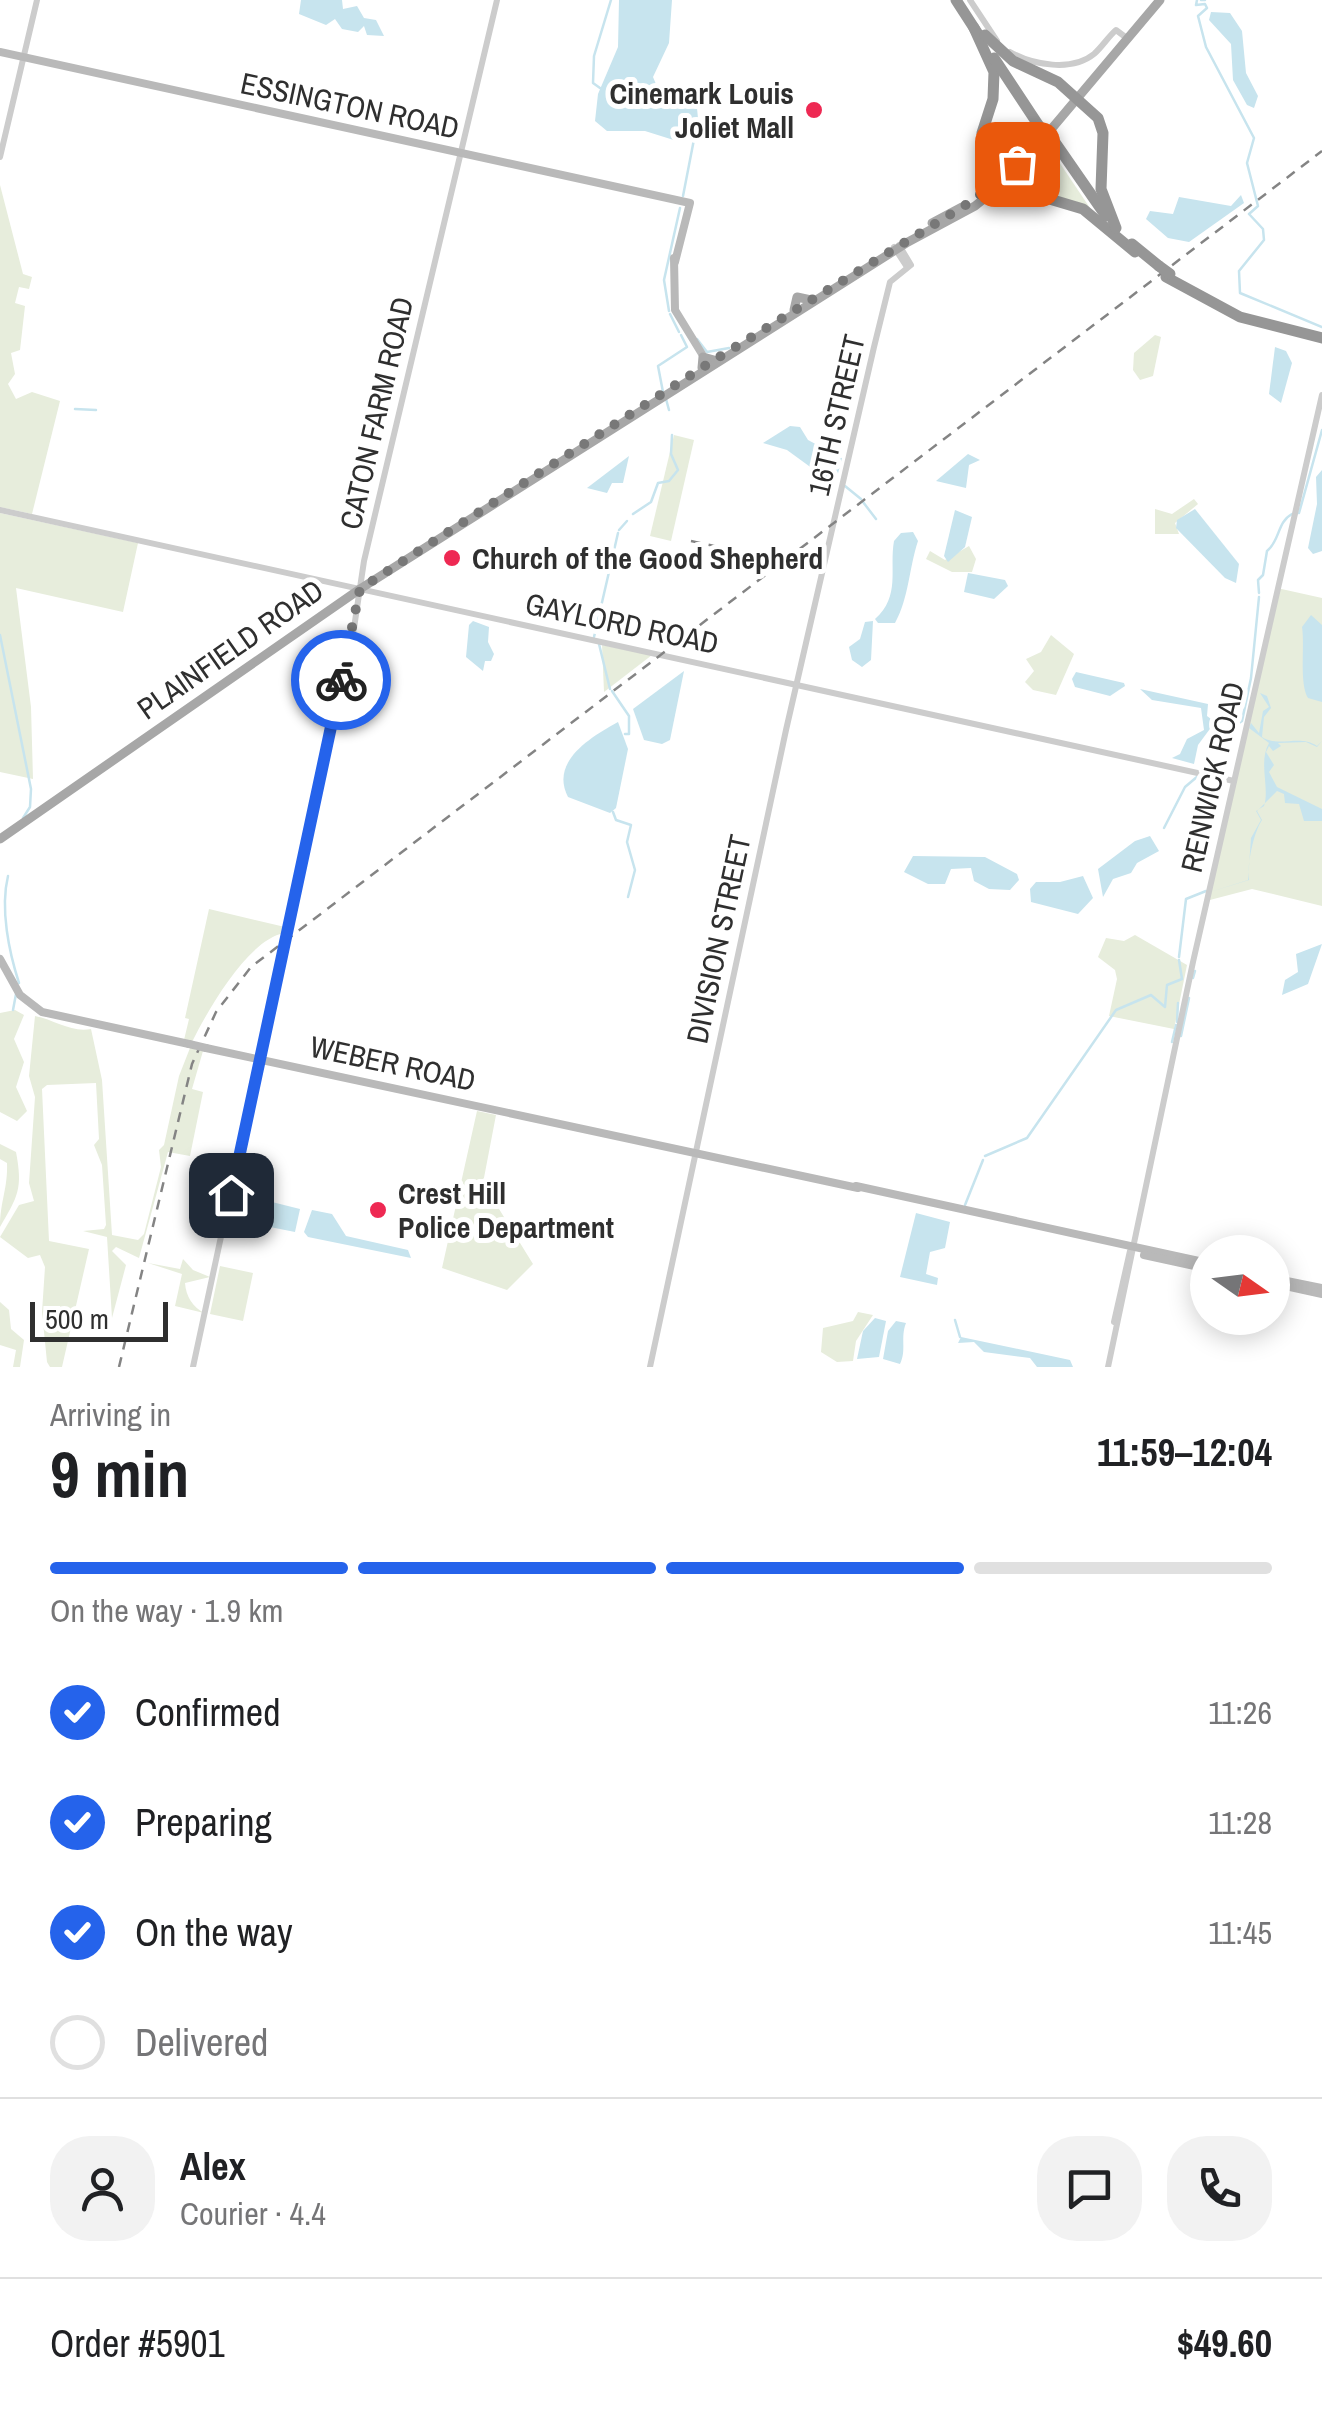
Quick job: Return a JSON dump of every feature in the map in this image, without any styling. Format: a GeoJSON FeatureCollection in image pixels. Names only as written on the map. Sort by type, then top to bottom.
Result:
{"type":"FeatureCollection","features":[{"type":"Feature","properties":{"kind":"highway"},"geometry":{"type":"LineString","coordinates":[[959,0],[1098,213],[1134,252]]}},
{"type":"Feature","properties":{"kind":"highway"},"geometry":{"type":"LineString","coordinates":[[979,32],[1012,61],[1052,79],[1077,98],[1102,127],[1101,189],[1116,228]]}},
{"type":"Feature","properties":{"kind":"highway"},"geometry":{"type":"LineString","coordinates":[[979,32],[995,78],[982,140],[1005,174],[1031,195],[1083,209],[1162,272],[1240,316],[1321,335]]}},
{"type":"Feature","properties":{"kind":"highway"},"geometry":{"type":"LineString","coordinates":[[1053,143],[1116,228],[1162,272]]}},
{"type":"Feature","properties":{"kind":"main road","name":"PLAINFIELD ROAD"},"geometry":{"type":"LineString","coordinates":[[708,363],[794,310],[797,297],[810,300],[898,244],[975,206],[1077,98],[1157,0]]}},
{"type":"Feature","properties":{"kind":"main road","name":"ESSINGTON ROAD"},"geometry":{"type":"LineString","coordinates":[[0,52],[688,202],[675,262],[675,310],[708,363]]}},
{"type":"Feature","properties":{"kind":"main road","name":"PLAINFIELD ROAD"},"geometry":{"type":"LineString","coordinates":[[0,840],[358,589],[898,244]]}},
{"type":"Feature","properties":{"kind":"main road","name":"WEBER ROAD"},"geometry":{"type":"LineString","coordinates":[[0,959],[14,984],[42,1012],[1190,1262]]}},
{"type":"Feature","properties":{"kind":"main road"},"geometry":{"type":"LineString","coordinates":[[1290,1285],[1322,1291]]}},
{"type":"Feature","properties":{"kind":"street"},"geometry":{"type":"LineString","coordinates":[[0,157],[37,0]]}},
{"type":"Feature","properties":{"kind":"street","name":"CATON FARM ROAD"},"geometry":{"type":"LineString","coordinates":[[193,1367],[358,589],[497,0]]}},
{"type":"Feature","properties":{"kind":"street"},"geometry":{"type":"LineString","coordinates":[[970,0],[996,40],[1012,54],[1063,65],[1086,58],[1110,29],[1118,26],[1128,36]]}},
{"type":"Feature","properties":{"kind":"street","name":"16TH STREET"},"geometry":{"type":"LineString","coordinates":[[834,522],[890,282],[909,266],[898,244]]}},
{"type":"Feature","properties":{"kind":"street","name":"RENWICK ROAD"},"geometry":{"type":"LineString","coordinates":[[1106,1367],[1322,395]]}},
{"type":"Feature","properties":{"kind":"street","name":"GAYLORD ROAD"},"geometry":{"type":"LineString","coordinates":[[0,510],[1234,781]]}},
{"type":"Feature","properties":{"kind":"street","name":"DIVISION STREET"},"geometry":{"type":"LineString","coordinates":[[650,1367],[834,522]]}},
{"type":"Feature","properties":{"kind":"green space"},"geometry":{"type":"Polygon","coordinates":[[[1047,144],[1092,211],[1040,196],[1016,178],[1047,144]]]}},
{"type":"Feature","properties":{"kind":"green space"},"geometry":{"type":"Polygon","coordinates":[[[0,185],[23,274],[32,277],[29,289],[19,287],[15,303],[25,306],[20,350],[11,353],[15,374],[8,384],[16,399],[32,392],[60,401],[32,514],[0,507],[0,185]]]}},
{"type":"Feature","properties":{"kind":"green space"},"geometry":{"type":"Polygon","coordinates":[[[1155,335],[1161,337],[1153,376],[1140,380],[1133,370],[1134,353],[1155,335]]]}},
{"type":"Feature","properties":{"kind":"green space"},"geometry":{"type":"Polygon","coordinates":[[[674,435],[694,440],[671,541],[650,536],[674,435]]]}},
{"type":"Feature","properties":{"kind":"green space"},"geometry":{"type":"Polygon","coordinates":[[[1194,499],[1198,504],[1175,523],[1179,534],[1155,534],[1155,509],[1172,514],[1194,499]]]}},
{"type":"Feature","properties":{"kind":"green space"},"geometry":{"type":"Polygon","coordinates":[[[0,513],[138,543],[123,612],[16,588],[31,707],[33,779],[0,772],[0,513]]]}},
{"type":"Feature","properties":{"kind":"green space"},"geometry":{"type":"Polygon","coordinates":[[[969,546],[976,559],[972,572],[952,572],[926,559],[930,551],[945,560],[969,546]]]}},
{"type":"Feature","properties":{"kind":"green space"},"geometry":{"type":"Polygon","coordinates":[[[1277,588],[1322,598],[1322,906],[1252,889],[1206,901],[1277,588]]]}},
{"type":"Feature","properties":{"kind":"green space"},"geometry":{"type":"Polygon","coordinates":[[[1051,635],[1074,654],[1056,695],[1033,690],[1025,682],[1034,671],[1026,659],[1041,652],[1051,635]]]}},
{"type":"Feature","properties":{"kind":"green space"},"geometry":{"type":"Polygon","coordinates":[[[602,645],[652,655],[604,692],[602,645]]]}},
{"type":"Feature","properties":{"kind":"green space"},"geometry":{"type":"Polygon","coordinates":[[[209,909],[285,927],[284,933],[270,938],[244,962],[219,994],[192,1042],[184,1040],[189,1019],[185,1018],[209,909]]]}},
{"type":"Feature","properties":{"kind":"green space"},"geometry":{"type":"Polygon","coordinates":[[[1135,935],[1187,965],[1174,1029],[1109,1016],[1117,979],[1115,970],[1098,957],[1106,938],[1124,941],[1135,935]]]}},
{"type":"Feature","properties":{"kind":"green space"},"geometry":{"type":"Polygon","coordinates":[[[15,1010],[24,1015],[14,1039],[24,1062],[16,1087],[27,1111],[17,1121],[0,1112],[0,1013],[15,1010]]]}},
{"type":"Feature","properties":{"kind":"green space"},"geometry":{"type":"Polygon","coordinates":[[[35,1016],[70,1028],[91,1029],[102,1080],[112,1235],[138,1240],[144,1234],[161,1167],[159,1150],[164,1145],[179,1076],[190,1048],[203,1051],[192,1089],[203,1092],[190,1156],[168,1152],[139,1258],[116,1247],[112,1251],[126,1265],[112,1318],[107,1237],[83,1231],[104,1229],[106,1225],[102,1165],[94,1145],[99,1139],[96,1083],[47,1085],[42,1089],[49,1241],[89,1249],[62,1367],[50,1367],[47,1362],[42,1312],[45,1267],[40,1255],[28,1258],[0,1237],[19,1205],[34,1201],[29,1183],[35,1097],[29,1076],[35,1016]]]}},
{"type":"Feature","properties":{"kind":"green space"},"geometry":{"type":"Polygon","coordinates":[[[477,1111],[496,1115],[483,1183],[533,1264],[507,1290],[442,1268],[477,1111]]]}},
{"type":"Feature","properties":{"kind":"green space"},"geometry":{"type":"Polygon","coordinates":[[[0,1144],[16,1152],[19,1184],[0,1227],[7,1163],[0,1159],[0,1144]]]}},
{"type":"Feature","properties":{"kind":"green space"},"geometry":{"type":"Polygon","coordinates":[[[183,1259],[193,1270],[210,1277],[185,1283],[191,1301],[204,1313],[175,1306],[182,1274],[148,1263],[180,1269],[183,1259]]]}},
{"type":"Feature","properties":{"kind":"green space"},"geometry":{"type":"Polygon","coordinates":[[[220,1266],[253,1273],[243,1321],[210,1314],[220,1266]]]}},
{"type":"Feature","properties":{"kind":"green space"},"geometry":{"type":"Polygon","coordinates":[[[0,1302],[9,1310],[11,1329],[24,1340],[20,1367],[13,1367],[16,1350],[0,1345],[0,1302]]]}},
{"type":"Feature","properties":{"kind":"green space"},"geometry":{"type":"Polygon","coordinates":[[[858,1312],[873,1315],[856,1341],[853,1361],[837,1362],[821,1352],[823,1328],[853,1321],[858,1312]]]}},
{"type":"Feature","properties":{"kind":"water"},"geometry":{"type":"Polygon","coordinates":[[[301,0],[342,0],[343,9],[357,6],[364,18],[376,20],[384,36],[367,35],[364,26],[358,32],[342,29],[335,19],[326,25],[299,14],[301,0]]]}},
{"type":"Feature","properties":{"kind":"water"},"geometry":{"type":"Polygon","coordinates":[[[619,0],[672,0],[669,43],[653,77],[658,89],[685,95],[697,108],[699,129],[680,142],[645,131],[607,131],[595,121],[598,94],[618,47],[619,0]]]}},
{"type":"Feature","properties":{"kind":"water"},"geometry":{"type":"Polygon","coordinates":[[[1211,12],[1230,13],[1242,31],[1246,73],[1258,96],[1254,108],[1247,105],[1233,80],[1231,44],[1209,20],[1211,12]]]}},
{"type":"Feature","properties":{"kind":"water"},"geometry":{"type":"Polygon","coordinates":[[[1241,195],[1244,203],[1189,242],[1168,238],[1146,219],[1150,211],[1173,214],[1179,197],[1231,206],[1241,195]]]}},
{"type":"Feature","properties":{"kind":"water"},"geometry":{"type":"Polygon","coordinates":[[[1275,347],[1286,351],[1292,363],[1281,403],[1269,394],[1275,347]]]}},
{"type":"Feature","properties":{"kind":"water"},"geometry":{"type":"Polygon","coordinates":[[[790,426],[800,427],[808,440],[842,458],[835,485],[787,450],[763,443],[790,426]]]}},
{"type":"Feature","properties":{"kind":"water"},"geometry":{"type":"Polygon","coordinates":[[[968,454],[980,460],[969,465],[966,488],[936,481],[968,454]]]}},
{"type":"Feature","properties":{"kind":"water"},"geometry":{"type":"Polygon","coordinates":[[[629,456],[623,483],[612,483],[607,493],[587,488],[629,456]]]}},
{"type":"Feature","properties":{"kind":"water"},"geometry":{"type":"Polygon","coordinates":[[[1322,470],[1322,551],[1313,554],[1308,548],[1317,504],[1316,477],[1322,470]]]}},
{"type":"Feature","properties":{"kind":"water"},"geometry":{"type":"Polygon","coordinates":[[[1195,509],[1239,564],[1236,583],[1225,578],[1176,528],[1177,520],[1195,509]]]}},
{"type":"Feature","properties":{"kind":"water"},"geometry":{"type":"Polygon","coordinates":[[[955,510],[972,517],[965,547],[948,562],[944,556],[955,510]]]}},
{"type":"Feature","properties":{"kind":"water"},"geometry":{"type":"Polygon","coordinates":[[[913,532],[918,541],[900,613],[895,623],[878,623],[875,619],[891,592],[894,541],[901,533],[913,532]]]}},
{"type":"Feature","properties":{"kind":"water"},"geometry":{"type":"Polygon","coordinates":[[[968,573],[1005,580],[1008,586],[994,599],[964,592],[968,573]]]}},
{"type":"Feature","properties":{"kind":"water"},"geometry":{"type":"Polygon","coordinates":[[[1311,615],[1322,625],[1322,702],[1308,698],[1305,691],[1302,627],[1311,615]]]}},
{"type":"Feature","properties":{"kind":"water"},"geometry":{"type":"Polygon","coordinates":[[[473,621],[489,627],[488,642],[494,654],[491,661],[485,661],[483,671],[466,657],[469,625],[473,621]]]}},
{"type":"Feature","properties":{"kind":"water"},"geometry":{"type":"Polygon","coordinates":[[[873,621],[871,660],[862,667],[852,660],[849,647],[860,639],[865,622],[873,621]]]}},
{"type":"Feature","properties":{"kind":"water"},"geometry":{"type":"Polygon","coordinates":[[[684,671],[670,740],[662,744],[644,740],[633,709],[684,671]]]}},
{"type":"Feature","properties":{"kind":"water"},"geometry":{"type":"Polygon","coordinates":[[[1076,672],[1125,686],[1110,696],[1075,687],[1072,679],[1076,672]]]}},
{"type":"Feature","properties":{"kind":"water"},"geometry":{"type":"Polygon","coordinates":[[[1140,689],[1208,704],[1207,716],[1215,722],[1198,745],[1194,764],[1172,758],[1180,754],[1187,739],[1204,730],[1201,708],[1152,700],[1140,689]]]}},
{"type":"Feature","properties":{"kind":"water"},"geometry":{"type":"Polygon","coordinates":[[[1260,693],[1267,696],[1271,708],[1264,717],[1262,737],[1304,741],[1317,746],[1322,741],[1317,747],[1306,742],[1278,743],[1281,746],[1273,751],[1269,746],[1266,752],[1274,765],[1269,772],[1277,787],[1322,809],[1322,821],[1304,821],[1299,804],[1285,803],[1284,794],[1277,791],[1265,803],[1264,758],[1266,750],[1269,743],[1249,728],[1251,723],[1259,733],[1263,711],[1269,707],[1260,693]]]}},
{"type":"Feature","properties":{"kind":"water"},"geometry":{"type":"Polygon","coordinates":[[[618,722],[628,749],[616,808],[610,813],[568,797],[564,773],[575,752],[618,722]]]}},
{"type":"Feature","properties":{"kind":"water"},"geometry":{"type":"Polygon","coordinates":[[[1259,809],[1262,820],[1249,865],[1251,838],[1261,820],[1256,811],[1259,809]]]}},
{"type":"Feature","properties":{"kind":"water"},"geometry":{"type":"Polygon","coordinates":[[[1150,836],[1159,851],[1137,863],[1131,873],[1113,879],[1103,897],[1098,869],[1135,841],[1150,836]]]}},
{"type":"Feature","properties":{"kind":"water"},"geometry":{"type":"Polygon","coordinates":[[[913,856],[985,857],[1017,874],[1019,880],[1010,890],[989,889],[974,881],[971,868],[951,869],[945,884],[928,884],[904,872],[913,856]]]}},
{"type":"Feature","properties":{"kind":"water"},"geometry":{"type":"Polygon","coordinates":[[[1083,876],[1093,898],[1078,914],[1031,902],[1030,889],[1036,882],[1060,882],[1083,876]]]}},
{"type":"Feature","properties":{"kind":"water"},"geometry":{"type":"Polygon","coordinates":[[[1322,944],[1308,984],[1282,995],[1285,980],[1298,972],[1296,954],[1322,944]]]}},
{"type":"Feature","properties":{"kind":"water"},"geometry":{"type":"Polygon","coordinates":[[[268,1201],[300,1209],[295,1232],[260,1225],[268,1201]]]}},
{"type":"Feature","properties":{"kind":"water"},"geometry":{"type":"Polygon","coordinates":[[[312,1210],[332,1214],[346,1236],[408,1250],[411,1258],[308,1237],[304,1232],[312,1210]]]}},
{"type":"Feature","properties":{"kind":"water"},"geometry":{"type":"Polygon","coordinates":[[[916,1213],[950,1222],[945,1248],[930,1252],[926,1274],[938,1278],[937,1285],[900,1277],[916,1213]]]}},
{"type":"Feature","properties":{"kind":"water"},"geometry":{"type":"Polygon","coordinates":[[[875,1318],[886,1321],[879,1357],[857,1359],[863,1331],[875,1318]]]}},
{"type":"Feature","properties":{"kind":"water"},"geometry":{"type":"Polygon","coordinates":[[[896,1321],[906,1323],[900,1364],[883,1359],[888,1331],[896,1321]]]}},
{"type":"Feature","properties":{"kind":"water"},"geometry":{"type":"Polygon","coordinates":[[[961,1337],[1070,1360],[1073,1367],[1037,1367],[1030,1358],[984,1352],[974,1342],[958,1343],[961,1337]]]}},
{"type":"Feature","properties":{"kind":"waterway"},"geometry":{"type":"LineString","coordinates":[[600,88],[593,83],[594,56],[611,0]]}},
{"type":"Feature","properties":{"kind":"waterway"},"geometry":{"type":"LineString","coordinates":[[1197,0],[1196,5],[1205,4],[1207,8],[1198,16],[1206,47],[1254,138],[1247,163],[1258,206],[1249,214],[1263,229],[1264,240],[1239,271],[1240,293],[1322,327]]}},
{"type":"Feature","properties":{"kind":"waterway"},"geometry":{"type":"LineString","coordinates":[[683,196],[696,129]]}},
{"type":"Feature","properties":{"kind":"waterway"},"geometry":{"type":"LineString","coordinates":[[669,311],[664,280],[680,208]]}},
{"type":"Feature","properties":{"kind":"waterway"},"geometry":{"type":"LineString","coordinates":[[670,314],[679,332]]}},
{"type":"Feature","properties":{"kind":"waterway"},"geometry":{"type":"LineString","coordinates":[[663,392],[658,366],[687,347],[681,335]]}},
{"type":"Feature","properties":{"kind":"waterway"},"geometry":{"type":"LineString","coordinates":[[697,339],[707,352],[729,348]]}},
{"type":"Feature","properties":{"kind":"waterway"},"geometry":{"type":"LineString","coordinates":[[666,399],[669,410]]}},
{"type":"Feature","properties":{"kind":"waterway"},"geometry":{"type":"LineString","coordinates":[[75,409],[96,410]]}},
{"type":"Feature","properties":{"kind":"waterway"},"geometry":{"type":"LineString","coordinates":[[1299,513],[1322,430]]}},
{"type":"Feature","properties":{"kind":"waterway"},"geometry":{"type":"LineString","coordinates":[[633,514],[651,502],[658,483],[669,481],[678,470],[671,454],[672,435]]}},
{"type":"Feature","properties":{"kind":"waterway"},"geometry":{"type":"LineString","coordinates":[[845,486],[861,499]]}},
{"type":"Feature","properties":{"kind":"waterway"},"geometry":{"type":"LineString","coordinates":[[863,502],[876,519]]}},
{"type":"Feature","properties":{"kind":"waterway"},"geometry":{"type":"LineString","coordinates":[[1259,593],[1258,580],[1263,575],[1267,551],[1292,514]]}},
{"type":"Feature","properties":{"kind":"waterway"},"geometry":{"type":"LineString","coordinates":[[619,530],[627,521]]}},
{"type":"Feature","properties":{"kind":"waterway"},"geometry":{"type":"LineString","coordinates":[[594,637],[618,533]]}},
{"type":"Feature","properties":{"kind":"waterway"},"geometry":{"type":"LineString","coordinates":[[1201,770],[1215,739],[1242,721],[1251,678],[1259,597]]}},
{"type":"Feature","properties":{"kind":"waterway"},"geometry":{"type":"LineString","coordinates":[[0,635],[31,789],[30,807],[23,818]]}},
{"type":"Feature","properties":{"kind":"waterway"},"geometry":{"type":"LineString","coordinates":[[599,644],[610,689]]}},
{"type":"Feature","properties":{"kind":"waterway"},"geometry":{"type":"LineString","coordinates":[[612,691],[629,716],[629,734],[625,734]]}},
{"type":"Feature","properties":{"kind":"waterway"},"geometry":{"type":"LineString","coordinates":[[1164,828],[1185,787],[1198,776]]}},
{"type":"Feature","properties":{"kind":"waterway"},"geometry":{"type":"LineString","coordinates":[[613,812],[616,820],[631,825],[627,842],[635,870],[628,897]]}},
{"type":"Feature","properties":{"kind":"waterway"},"geometry":{"type":"LineString","coordinates":[[8,876],[7,930],[19,983]]}},
{"type":"Feature","properties":{"kind":"waterway"},"geometry":{"type":"LineString","coordinates":[[1179,957],[1186,899],[1206,891]]}},
{"type":"Feature","properties":{"kind":"waterway"},"geometry":{"type":"LineString","coordinates":[[985,1156],[1027,1138],[1116,1010],[1151,995],[1165,1007],[1167,985],[1182,979],[1179,960]]}},
{"type":"Feature","properties":{"kind":"waterway"},"geometry":{"type":"LineString","coordinates":[[1193,978],[1195,971]]}},
{"type":"Feature","properties":{"kind":"waterway"},"geometry":{"type":"LineString","coordinates":[[13,1010],[16,994]]}},
{"type":"Feature","properties":{"kind":"waterway"},"geometry":{"type":"LineString","coordinates":[[1181,1036],[1189,998]]}},
{"type":"Feature","properties":{"kind":"waterway"},"geometry":{"type":"LineString","coordinates":[[1177,1022],[1178,1003]]}},
{"type":"Feature","properties":{"kind":"waterway"},"geometry":{"type":"LineString","coordinates":[[1172,1042],[1176,1025]]}},
{"type":"Feature","properties":{"kind":"waterway"},"geometry":{"type":"LineString","coordinates":[[965,1205],[983,1160]]}},
{"type":"Feature","properties":{"kind":"waterway"},"geometry":{"type":"LineString","coordinates":[[955,1320],[960,1337]]}},
{"type":"Feature","properties":{"kind":"railway"},"geometry":{"type":"LineString","coordinates":[[119,1367],[192,1064],[216,1012],[251,967],[1322,151]]}},
{"type":"Feature","properties":{"kind":"railway"},"geometry":{"type":"LineString","coordinates":[[691,541],[769,558],[790,554]]}},
{"type":"Feature","properties":{"kind":"way so far"},"geometry":{"type":"LineString","coordinates":[[341,680],[360,589],[618,426],[708,364],[972,201],[1017,164]]}},
{"type":"Feature","properties":{"kind":"place","name":"Cinemark Louis Joliet Mall"},"geometry":{"type":"Point","coordinates":[814,110]}},
{"type":"Feature","properties":{"kind":"place","name":"Church of the Good Shepherd"},"geometry":{"type":"Point","coordinates":[452,558]}},
{"type":"Feature","properties":{"kind":"place","name":"Crest Hill Police Department"},"geometry":{"type":"Point","coordinates":[378,1210]}},
{"type":"Feature","properties":{"kind":"route"},"geometry":{"type":"LineString","coordinates":[[231,1195],[341,680]]}}]}
